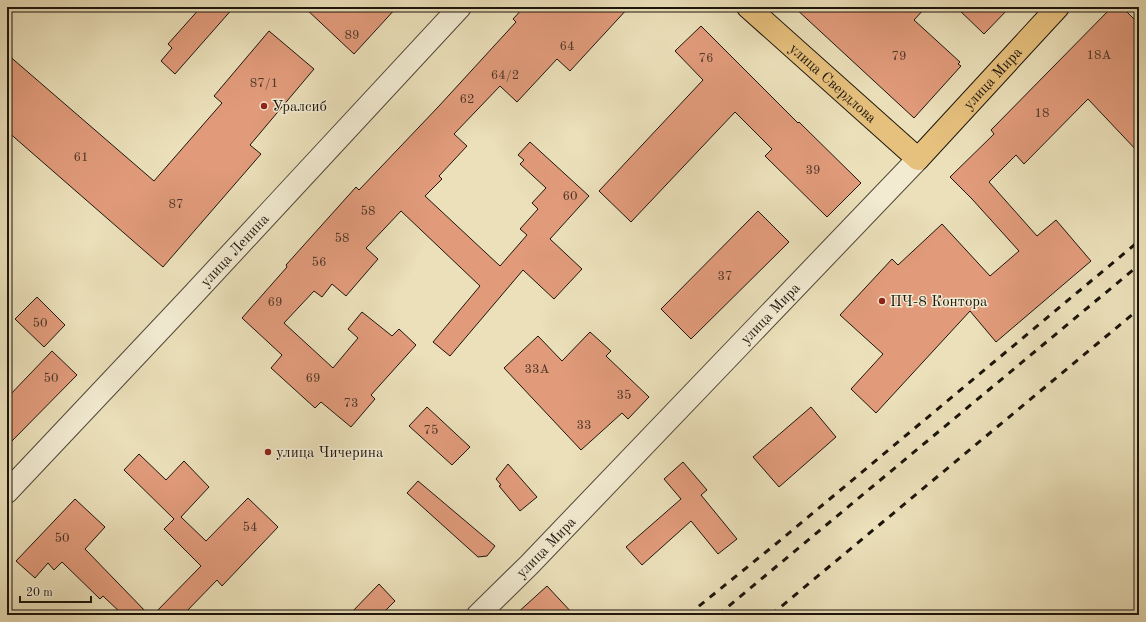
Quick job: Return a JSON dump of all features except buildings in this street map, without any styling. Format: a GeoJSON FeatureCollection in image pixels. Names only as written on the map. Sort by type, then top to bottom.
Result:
{"type":"FeatureCollection","features":[{"type":"Feature","properties":{"kind":"main road","name":"улица Свердлова"},"geometry":{"type":"LineString","coordinates":[[748,7],[918,159]]}},
{"type":"Feature","properties":{"kind":"main road","name":"улица Мира"},"geometry":{"type":"LineString","coordinates":[[918,159],[1058,7]]}},
{"type":"Feature","properties":{"kind":"street","name":"улица Ленина"},"geometry":{"type":"LineString","coordinates":[[7,492],[190,298],[460,7]]}},
{"type":"Feature","properties":{"kind":"street","name":"улица Мира"},"geometry":{"type":"LineString","coordinates":[[478,615],[529,565],[918,159]]}},
{"type":"Feature","properties":{"kind":"railway"},"geometry":{"type":"LineString","coordinates":[[688,615],[777,543],[1139,241]]}},
{"type":"Feature","properties":{"kind":"railway"},"geometry":{"type":"LineString","coordinates":[[718,615],[1139,265]]}},
{"type":"Feature","properties":{"kind":"railway"},"geometry":{"type":"LineString","coordinates":[[771,615],[1139,309]]}},
{"type":"Feature","properties":{"kind":"place","name":"Уралсиб"},"geometry":{"type":"Point","coordinates":[264,106]}},
{"type":"Feature","properties":{"kind":"place","name":"ПЧ-8 Контора"},"geometry":{"type":"Point","coordinates":[882,301]}},
{"type":"Feature","properties":{"kind":"place","name":"улица Чичерина"},"geometry":{"type":"Point","coordinates":[268,452]}}]}
